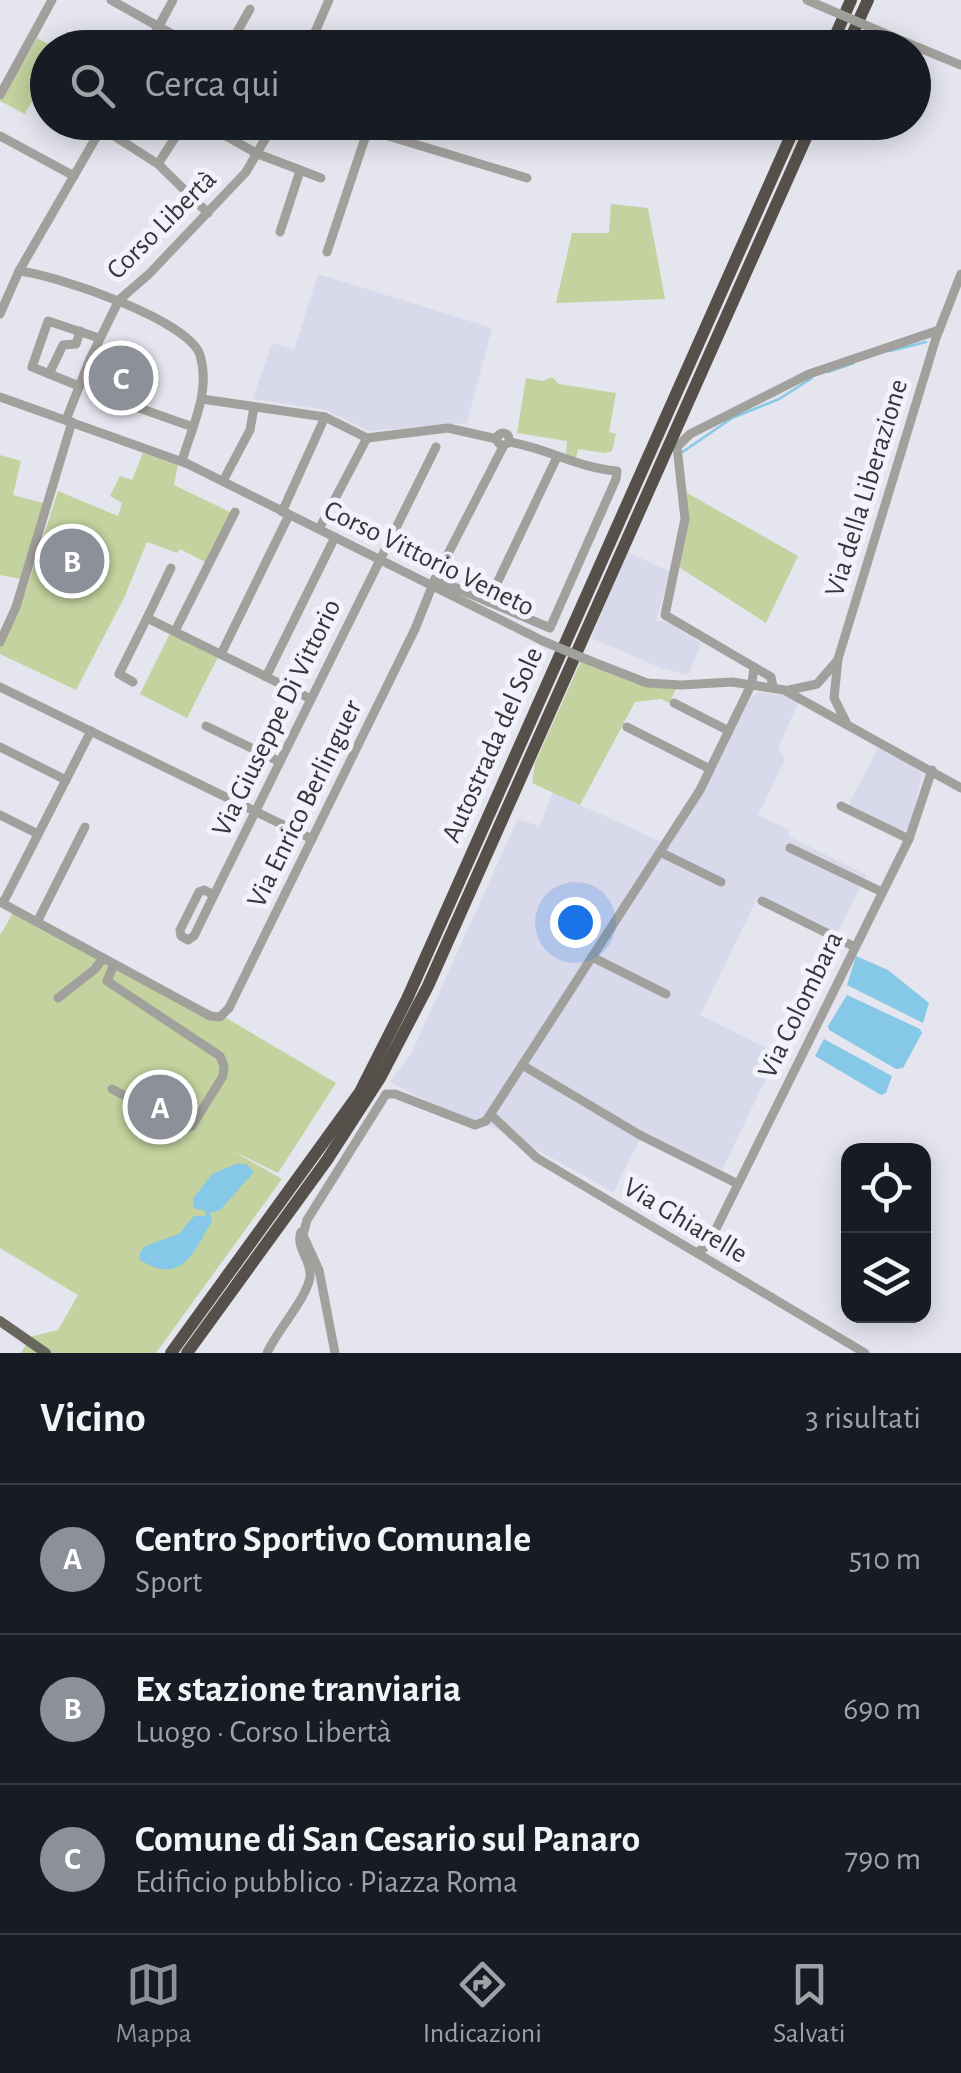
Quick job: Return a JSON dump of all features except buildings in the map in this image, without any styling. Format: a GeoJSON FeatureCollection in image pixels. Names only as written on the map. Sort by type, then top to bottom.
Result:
{"type":"FeatureCollection","features":[{"type":"Feature","properties":{"kind":"highway"},"geometry":{"type":"LineString","coordinates":[[838,30],[851,0]]}},
{"type":"Feature","properties":{"kind":"highway"},"geometry":{"type":"LineString","coordinates":[[854,30],[868,0]]}},
{"type":"Feature","properties":{"kind":"highway","name":"Autostrada del Sole"},"geometry":{"type":"LineString","coordinates":[[171,1353],[360,1092],[407,999],[789,140]]}},
{"type":"Feature","properties":{"kind":"highway","name":"Autostrada del Sole"},"geometry":{"type":"LineString","coordinates":[[187,1353],[327,1160],[380,1078],[428,986],[805,140]]}},
{"type":"Feature","properties":{"kind":"main road"},"geometry":{"type":"LineString","coordinates":[[0,1321],[46,1353]]}},
{"type":"Feature","properties":{"kind":"street"},"geometry":{"type":"LineString","coordinates":[[36,30],[52,0]]}},
{"type":"Feature","properties":{"kind":"street"},"geometry":{"type":"LineString","coordinates":[[111,0],[166,30]]}},
{"type":"Feature","properties":{"kind":"street"},"geometry":{"type":"LineString","coordinates":[[157,30],[173,0]]}},
{"type":"Feature","properties":{"kind":"street"},"geometry":{"type":"LineString","coordinates":[[316,30],[329,0]]}},
{"type":"Feature","properties":{"kind":"street"},"geometry":{"type":"LineString","coordinates":[[807,0],[877,30]]}},
{"type":"Feature","properties":{"kind":"street"},"geometry":{"type":"LineString","coordinates":[[238,30],[250,8]]}},
{"type":"Feature","properties":{"kind":"street"},"geometry":{"type":"LineString","coordinates":[[0,95],[30,40]]}},
{"type":"Feature","properties":{"kind":"street"},"geometry":{"type":"LineString","coordinates":[[931,53],[961,65]]}},
{"type":"Feature","properties":{"kind":"street"},"geometry":{"type":"LineString","coordinates":[[0,136],[74,176]]}},
{"type":"Feature","properties":{"kind":"street"},"geometry":{"type":"LineString","coordinates":[[0,314],[2,301],[92,140]]}},
{"type":"Feature","properties":{"kind":"street"},"geometry":{"type":"LineString","coordinates":[[123,140],[158,164],[208,212]]}},
{"type":"Feature","properties":{"kind":"street"},"geometry":{"type":"LineString","coordinates":[[158,164],[173,140]]}},
{"type":"Feature","properties":{"kind":"street"},"geometry":{"type":"LineString","coordinates":[[233,140],[321,178]]}},
{"type":"Feature","properties":{"kind":"street","name":"Corso Libertà"},"geometry":{"type":"LineString","coordinates":[[0,642],[16,607],[79,386],[118,300],[149,274],[208,212],[265,140]]}},
{"type":"Feature","properties":{"kind":"street"},"geometry":{"type":"LineString","coordinates":[[328,252],[365,140]]}},
{"type":"Feature","properties":{"kind":"street"},"geometry":{"type":"LineString","coordinates":[[395,140],[526,178]]}},
{"type":"Feature","properties":{"kind":"street"},"geometry":{"type":"LineString","coordinates":[[280,232],[300,171]]}},
{"type":"Feature","properties":{"kind":"street"},"geometry":{"type":"LineString","coordinates":[[19,271],[51,276],[118,300],[192,341],[201,358],[202,399],[182,461]]}},
{"type":"Feature","properties":{"kind":"street","name":"Via della Liberazione"},"geometry":{"type":"LineString","coordinates":[[846,722],[838,709],[835,689],[838,659],[961,274]]}},
{"type":"Feature","properties":{"kind":"street"},"geometry":{"type":"LineString","coordinates":[[79,386],[32,367],[48,321],[100,338]]}},
{"type":"Feature","properties":{"kind":"street","name":"Via della Liberazione"},"geometry":{"type":"LineString","coordinates":[[779,689],[771,677],[665,615],[685,518],[677,455],[680,441],[809,374],[940,330]]}},
{"type":"Feature","properties":{"kind":"street"},"geometry":{"type":"LineString","coordinates":[[49,374],[63,345],[76,344],[80,332]]}},
{"type":"Feature","properties":{"kind":"street","name":"Corso Vittorio Veneto"},"geometry":{"type":"LineString","coordinates":[[0,397],[182,461],[418,580],[434,583],[447,595],[543,641],[647,683],[752,683],[779,689],[818,706],[961,788]]}},
{"type":"Feature","properties":{"kind":"street"},"geometry":{"type":"LineString","coordinates":[[202,399],[326,417],[367,438],[448,428],[538,446],[588,468],[617,471],[550,628],[434,583]]}},
{"type":"Feature","properties":{"kind":"street"},"geometry":{"type":"LineString","coordinates":[[223,482],[250,430],[254,407]]}},
{"type":"Feature","properties":{"kind":"street"},"geometry":{"type":"LineString","coordinates":[[139,408],[194,426]]}},
{"type":"Feature","properties":{"kind":"street"},"geometry":{"type":"LineString","coordinates":[[221,654],[326,417]]}},
{"type":"Feature","properties":{"kind":"street"},"geometry":{"type":"LineString","coordinates":[[319,530],[367,438]]}},
{"type":"Feature","properties":{"kind":"street","name":"Via Enrico Berlinguer"},"geometry":{"type":"LineString","coordinates":[[114,964],[210,1016],[220,1017],[229,1008],[503,442]]}},
{"type":"Feature","properties":{"kind":"street","name":"Via Giuseppe Di Vittorio"},"geometry":{"type":"LineString","coordinates":[[214,895],[199,892],[180,930],[181,936],[188,940],[194,936],[436,447]]}},
{"type":"Feature","properties":{"kind":"street"},"geometry":{"type":"LineString","coordinates":[[488,602],[557,457]]}},
{"type":"Feature","properties":{"kind":"street"},"geometry":{"type":"LineString","coordinates":[[174,631],[235,512]]}},
{"type":"Feature","properties":{"kind":"street"},"geometry":{"type":"LineString","coordinates":[[266,677],[335,538]]}},
{"type":"Feature","properties":{"kind":"street"},"geometry":{"type":"LineString","coordinates":[[133,682],[119,674],[171,568]]}},
{"type":"Feature","properties":{"kind":"street"},"geometry":{"type":"LineString","coordinates":[[418,580],[425,607]]}},
{"type":"Feature","properties":{"kind":"street"},"geometry":{"type":"LineString","coordinates":[[425,607],[447,595]]}},
{"type":"Feature","properties":{"kind":"street"},"geometry":{"type":"LineString","coordinates":[[147,618],[311,699]]}},
{"type":"Feature","properties":{"kind":"street","name":"Via della Liberazione"},"geometry":{"type":"LineString","coordinates":[[818,706],[824,678],[838,659]]}},
{"type":"Feature","properties":{"kind":"street"},"geometry":{"type":"LineString","coordinates":[[267,1353],[308,1282],[309,1268],[298,1242],[302,1230],[386,1094],[475,1125],[488,1118],[710,769],[752,683],[754,667]]}},
{"type":"Feature","properties":{"kind":"street"},"geometry":{"type":"LineString","coordinates":[[779,689],[812,686],[824,678]]}},
{"type":"Feature","properties":{"kind":"street"},"geometry":{"type":"LineString","coordinates":[[0,687],[312,840]]}},
{"type":"Feature","properties":{"kind":"street"},"geometry":{"type":"LineString","coordinates":[[818,706],[835,689]]}},
{"type":"Feature","properties":{"kind":"street"},"geometry":{"type":"LineString","coordinates":[[674,702],[730,731]]}},
{"type":"Feature","properties":{"kind":"street"},"geometry":{"type":"LineString","coordinates":[[206,726],[280,762]]}},
{"type":"Feature","properties":{"kind":"street"},"geometry":{"type":"LineString","coordinates":[[627,727],[710,769]]}},
{"type":"Feature","properties":{"kind":"street"},"geometry":{"type":"LineString","coordinates":[[91,731],[1,902],[114,964],[107,981],[220,1056],[224,1066],[223,1076],[192,1126],[186,1128],[112,1089]]}},
{"type":"Feature","properties":{"kind":"street"},"geometry":{"type":"LineString","coordinates":[[0,748],[66,780]]}},
{"type":"Feature","properties":{"kind":"street","name":"Via Colombara"},"geometry":{"type":"LineString","coordinates":[[698,1252],[708,1245],[909,839],[932,770]]}},
{"type":"Feature","properties":{"kind":"street"},"geometry":{"type":"LineString","coordinates":[[841,806],[909,839]]}},
{"type":"Feature","properties":{"kind":"street"},"geometry":{"type":"LineString","coordinates":[[0,815],[38,834]]}},
{"type":"Feature","properties":{"kind":"street"},"geometry":{"type":"LineString","coordinates":[[37,922],[85,827]]}},
{"type":"Feature","properties":{"kind":"street"},"geometry":{"type":"LineString","coordinates":[[790,848],[882,892]]}},
{"type":"Feature","properties":{"kind":"street"},"geometry":{"type":"LineString","coordinates":[[660,852],[721,882]]}},
{"type":"Feature","properties":{"kind":"street"},"geometry":{"type":"LineString","coordinates":[[762,901],[855,947]]}},
{"type":"Feature","properties":{"kind":"street"},"geometry":{"type":"LineString","coordinates":[[592,957],[666,994]]}},
{"type":"Feature","properties":{"kind":"street"},"geometry":{"type":"LineString","coordinates":[[58,998],[103,958]]}},
{"type":"Feature","properties":{"kind":"street"},"geometry":{"type":"LineString","coordinates":[[522,1065],[640,1135],[738,1184]]}},
{"type":"Feature","properties":{"kind":"street","name":"Via Ghiarelle"},"geometry":{"type":"LineString","coordinates":[[488,1118],[537,1158],[865,1353]]}},
{"type":"Feature","properties":{"kind":"street"},"geometry":{"type":"LineString","coordinates":[[302,1230],[319,1270],[335,1353]]}},
{"type":"Feature","properties":{"kind":"shaded area"},"geometry":{"type":"Polygon","coordinates":[[[318,274],[492,328],[467,423],[369,431],[326,410],[253,399],[272,343],[294,350],[318,274]]]}},
{"type":"Feature","properties":{"kind":"shaded area"},"geometry":{"type":"Polygon","coordinates":[[[627,552],[670,572],[656,621],[666,621],[701,643],[688,675],[661,668],[591,638],[627,552]]]}},
{"type":"Feature","properties":{"kind":"shaded area"},"geometry":{"type":"Polygon","coordinates":[[[759,692],[799,702],[778,747],[785,759],[758,815],[790,830],[788,836],[866,875],[834,940],[756,901],[700,1015],[778,1054],[722,1170],[644,1131],[613,1192],[509,1134],[428,1102],[390,1082],[412,1052],[518,819],[539,826],[553,792],[670,846],[750,698],[759,692]]]}},
{"type":"Feature","properties":{"kind":"shaded area"},"geometry":{"type":"Polygon","coordinates":[[[880,744],[922,775],[907,830],[849,804],[880,744]]]}},
{"type":"Feature","properties":{"kind":"green space"},"geometry":{"type":"Polygon","coordinates":[[[30,50],[30,105],[25,114],[0,101],[30,50]]]}},
{"type":"Feature","properties":{"kind":"green space"},"geometry":{"type":"Polygon","coordinates":[[[611,204],[648,208],[665,299],[556,303],[572,233],[609,233],[611,204]]]}},
{"type":"Feature","properties":{"kind":"green space"},"geometry":{"type":"Polygon","coordinates":[[[552,377],[559,384],[616,393],[609,432],[616,434],[612,451],[578,449],[576,458],[566,456],[567,441],[517,433],[526,378],[543,381],[552,377]]]}},
{"type":"Feature","properties":{"kind":"green space"},"geometry":{"type":"Polygon","coordinates":[[[143,453],[178,465],[174,485],[230,512],[205,562],[180,549],[177,553],[147,542],[124,598],[76,690],[0,654],[0,642],[25,594],[58,491],[118,516],[122,503],[110,496],[120,476],[132,480],[143,453]]]}},
{"type":"Feature","properties":{"kind":"green space"},"geometry":{"type":"Polygon","coordinates":[[[0,455],[21,461],[13,495],[43,503],[21,579],[0,575],[0,455]]]}},
{"type":"Feature","properties":{"kind":"green space"},"geometry":{"type":"Polygon","coordinates":[[[687,493],[798,556],[766,623],[679,567],[685,540],[687,493]]]}},
{"type":"Feature","properties":{"kind":"green space"},"geometry":{"type":"Polygon","coordinates":[[[170,633],[218,657],[187,718],[140,694],[170,633]]]}},
{"type":"Feature","properties":{"kind":"green space"},"geometry":{"type":"Polygon","coordinates":[[[581,661],[643,686],[676,689],[669,703],[661,699],[635,702],[580,805],[532,783],[535,763],[581,661]]]}},
{"type":"Feature","properties":{"kind":"green space"},"geometry":{"type":"Polygon","coordinates":[[[13,913],[228,1019],[336,1083],[278,1173],[233,1151],[282,1179],[156,1353],[21,1353],[30,1337],[58,1330],[78,1295],[0,1248],[0,935],[13,913]]]}},
{"type":"Feature","properties":{"kind":"water"},"geometry":{"type":"Polygon","coordinates":[[[856,956],[888,970],[929,1003],[923,1023],[847,985],[856,956]]]}},
{"type":"Feature","properties":{"kind":"water"},"geometry":{"type":"Polygon","coordinates":[[[847,995],[920,1029],[922,1033],[903,1068],[896,1069],[829,1030],[847,995]]]}},
{"type":"Feature","properties":{"kind":"water"},"geometry":{"type":"Polygon","coordinates":[[[824,1039],[892,1076],[886,1093],[881,1095],[815,1056],[824,1039]]]}},
{"type":"Feature","properties":{"kind":"water"},"geometry":{"type":"Polygon","coordinates":[[[246,1164],[254,1172],[220,1210],[210,1213],[212,1221],[185,1262],[166,1269],[140,1260],[145,1246],[179,1234],[194,1216],[205,1216],[205,1211],[194,1208],[193,1199],[212,1174],[246,1164]]]}},
{"type":"Feature","properties":{"kind":"waterway"},"geometry":{"type":"LineString","coordinates":[[890,351],[926,342]]}},
{"type":"Feature","properties":{"kind":"waterway"},"geometry":{"type":"LineString","coordinates":[[828,372],[854,363]]}},
{"type":"Feature","properties":{"kind":"waterway"},"geometry":{"type":"LineString","coordinates":[[681,453],[732,418],[779,399],[812,378]]}},
{"type":"Feature","properties":{"kind":"place","name":"Comune di San Cesario sul Panaro"},"geometry":{"type":"Point","coordinates":[121,378]}},
{"type":"Feature","properties":{"kind":"place","name":"Ex stazione tranviaria"},"geometry":{"type":"Point","coordinates":[72,561]}},
{"type":"Feature","properties":{"kind":"place","name":"Centro Sportivo Comunale"},"geometry":{"type":"Point","coordinates":[160,1107]}}]}
